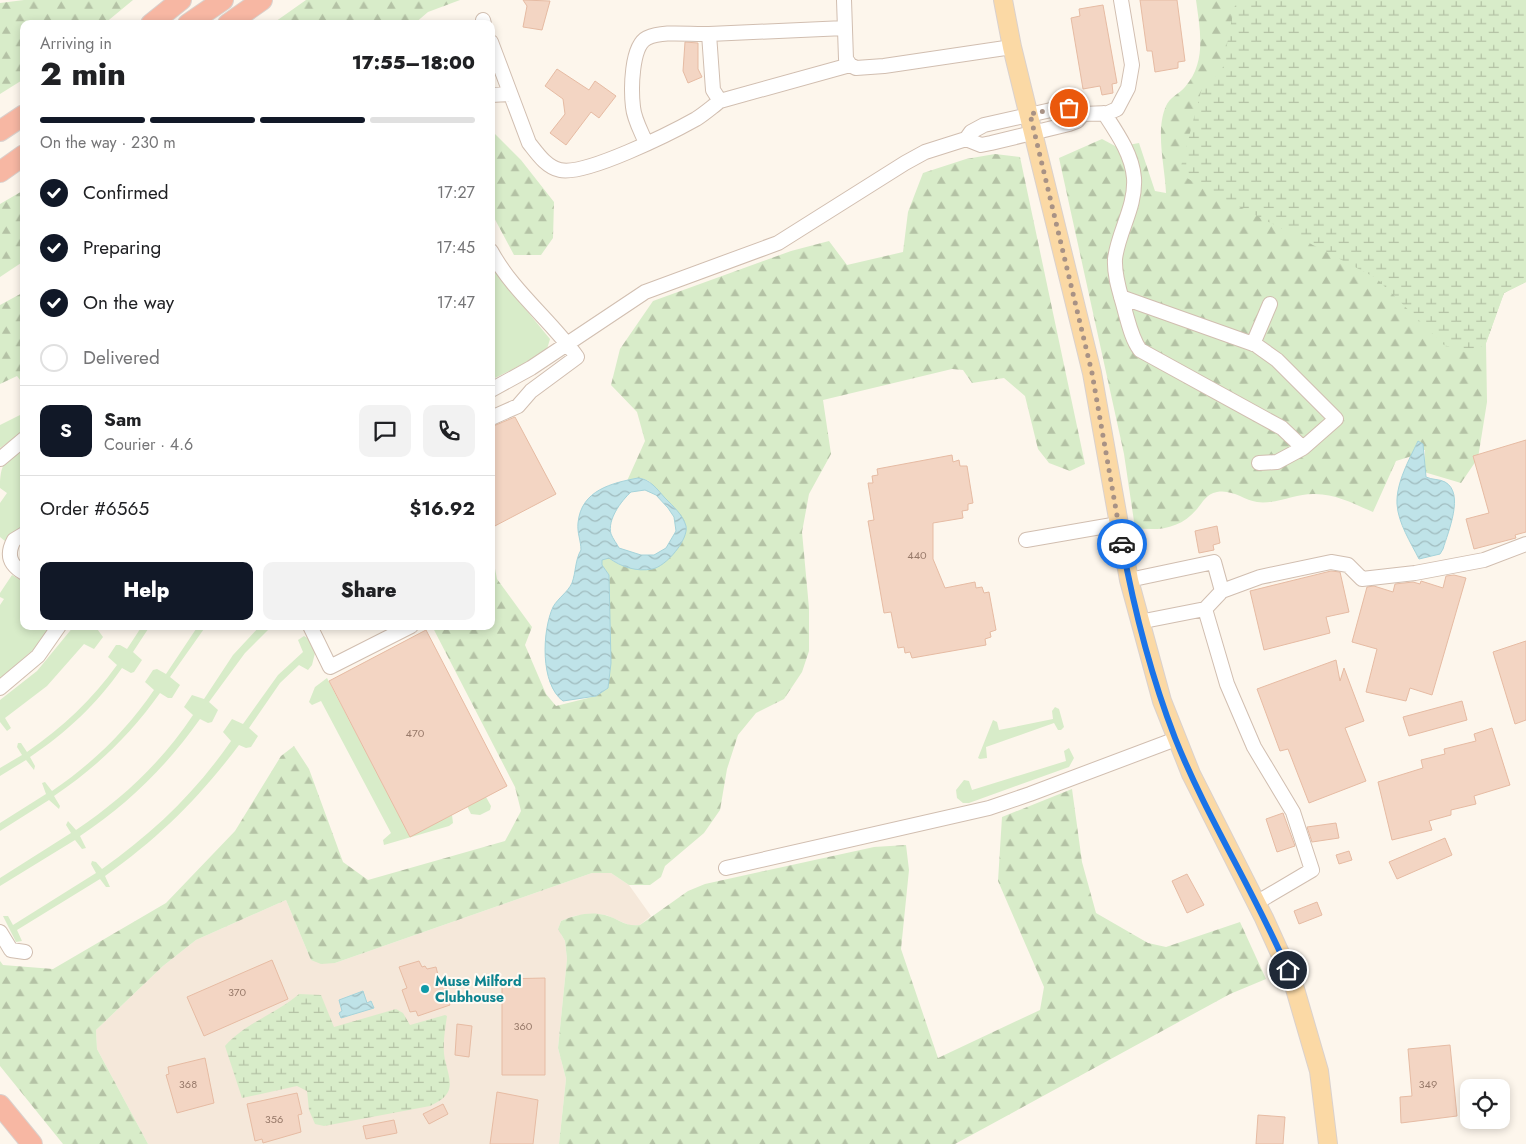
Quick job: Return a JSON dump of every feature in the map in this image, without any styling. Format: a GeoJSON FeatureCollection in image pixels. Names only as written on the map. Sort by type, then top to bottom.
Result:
{"type":"FeatureCollection","features":[{"type":"Feature","properties":{"kind":"highway"},"geometry":{"type":"LineString","coordinates":[[156,20],[181,0]]}},
{"type":"Feature","properties":{"kind":"highway"},"geometry":{"type":"LineString","coordinates":[[194,20],[223,0]]}},
{"type":"Feature","properties":{"kind":"highway"},"geometry":{"type":"LineString","coordinates":[[235,19],[262,0]]}},
{"type":"Feature","properties":{"kind":"highway"},"geometry":{"type":"LineString","coordinates":[[235,19],[267,0]]}},
{"type":"Feature","properties":{"kind":"highway"},"geometry":{"type":"LineString","coordinates":[[0,131],[20,118]]}},
{"type":"Feature","properties":{"kind":"highway"},"geometry":{"type":"LineString","coordinates":[[0,137],[20,127]]}},
{"type":"Feature","properties":{"kind":"highway"},"geometry":{"type":"LineString","coordinates":[[0,165],[20,155]]}},
{"type":"Feature","properties":{"kind":"highway"},"geometry":{"type":"LineString","coordinates":[[0,172],[20,156]]}},
{"type":"Feature","properties":{"kind":"highway"},"geometry":{"type":"LineString","coordinates":[[0,1105],[32,1144]]}},
{"type":"Feature","properties":{"kind":"main road"},"geometry":{"type":"LineString","coordinates":[[1003,0],[1012,47],[1030,114],[1092,373],[1118,524],[1139,622],[1162,701],[1176,739],[1217,830],[1283,958],[1304,1014],[1319,1071],[1328,1144]]}},
{"type":"Feature","properties":{"kind":"street"},"geometry":{"type":"LineString","coordinates":[[844,0],[846,59],[850,65],[856,68],[884,66],[1012,47]]}},
{"type":"Feature","properties":{"kind":"street"},"geometry":{"type":"LineString","coordinates":[[495,388],[531,368],[645,292],[778,243],[905,162],[925,152],[966,138],[977,128],[1060,108],[1076,110],[1083,114],[1113,111],[1120,105],[1132,73],[1130,45],[1121,0]]}},
{"type":"Feature","properties":{"kind":"street"},"geometry":{"type":"LineString","coordinates":[[646,143],[638,126],[633,107],[635,56],[639,45],[653,36],[845,28]]}},
{"type":"Feature","properties":{"kind":"street"},"geometry":{"type":"LineString","coordinates":[[709,34],[713,90],[720,100]]}},
{"type":"Feature","properties":{"kind":"street"},"geometry":{"type":"LineString","coordinates":[[495,53],[529,143],[539,156],[559,170],[574,171],[589,167],[646,143],[697,119],[720,100],[850,65]]}},
{"type":"Feature","properties":{"kind":"street"},"geometry":{"type":"LineString","coordinates":[[495,95],[510,94]]}},
{"type":"Feature","properties":{"kind":"street"},"geometry":{"type":"LineString","coordinates":[[1104,113],[1131,162],[1134,179],[1132,200],[1115,259],[1121,297],[1135,343],[1140,350],[1282,428],[1303,448]]}},
{"type":"Feature","properties":{"kind":"street"},"geometry":{"type":"LineString","coordinates":[[966,138],[981,145],[1076,121],[1083,114]]}},
{"type":"Feature","properties":{"kind":"street"},"geometry":{"type":"LineString","coordinates":[[495,257],[520,292],[567,343],[577,357],[531,391],[518,406],[495,416]]}},
{"type":"Feature","properties":{"kind":"street"},"geometry":{"type":"LineString","coordinates":[[1121,297],[1253,344],[1277,360],[1336,419],[1303,448],[1277,462],[1259,463]]}},
{"type":"Feature","properties":{"kind":"street"},"geometry":{"type":"LineString","coordinates":[[1253,344],[1270,304]]}},
{"type":"Feature","properties":{"kind":"street"},"geometry":{"type":"LineString","coordinates":[[0,459],[20,442]]}},
{"type":"Feature","properties":{"kind":"street"},"geometry":{"type":"LineString","coordinates":[[1026,540],[1118,524]]}},
{"type":"Feature","properties":{"kind":"street"},"geometry":{"type":"LineString","coordinates":[[20,536],[14,540],[9,554],[16,568],[20,570]]}},
{"type":"Feature","properties":{"kind":"street"},"geometry":{"type":"LineString","coordinates":[[1139,622],[1205,609],[1222,591],[1260,577],[1331,562],[1348,565],[1362,579],[1415,573],[1484,560],[1526,544]]}},
{"type":"Feature","properties":{"kind":"street"},"geometry":{"type":"LineString","coordinates":[[1129,580],[1214,562],[1222,591]]}},
{"type":"Feature","properties":{"kind":"street"},"geometry":{"type":"LineString","coordinates":[[1205,609],[1227,684],[1254,747],[1293,812],[1312,870],[1256,903]]}},
{"type":"Feature","properties":{"kind":"street"},"geometry":{"type":"LineString","coordinates":[[0,688],[38,656],[56,630]]}},
{"type":"Feature","properties":{"kind":"street"},"geometry":{"type":"LineString","coordinates":[[313,630],[330,666],[403,630]]}},
{"type":"Feature","properties":{"kind":"street"},"geometry":{"type":"LineString","coordinates":[[726,868],[989,808],[1176,739]]}},
{"type":"Feature","properties":{"kind":"street"},"geometry":{"type":"LineString","coordinates":[[0,932],[11,950],[25,952]]}},
{"type":"Feature","properties":{"kind":"shaded area"},"geometry":{"type":"Polygon","coordinates":[[[592,873],[611,873],[629,885],[651,916],[640,925],[631,926],[606,915],[574,916],[561,921],[558,929],[565,941],[567,959],[558,1048],[566,1079],[559,1144],[148,1144],[97,1049],[96,1030],[163,966],[196,940],[286,900],[311,960],[335,963],[592,873]]]}},
{"type":"Feature","properties":{"kind":"green space"},"geometry":{"type":"Polygon","coordinates":[[[24,0],[133,0],[109,20],[20,20],[20,82],[0,94],[0,3],[24,0]]]}},
{"type":"Feature","properties":{"kind":"green space"},"geometry":{"type":"Polygon","coordinates":[[[306,0],[460,0],[428,12],[419,20],[278,20],[306,0]]]}},
{"type":"Feature","properties":{"kind":"green space"},"geometry":{"type":"Polygon","coordinates":[[[1196,0],[1526,0],[1526,282],[1504,293],[1486,343],[1487,402],[1478,458],[1461,483],[1424,472],[1425,450],[1413,451],[1412,456],[1396,461],[1373,512],[1345,500],[1323,494],[1308,494],[1278,501],[1257,502],[1222,491],[1207,496],[1190,516],[1176,525],[1161,529],[1135,528],[1124,454],[1059,158],[1102,139],[1117,147],[1139,143],[1155,191],[1166,193],[1161,126],[1167,103],[1185,87],[1197,67],[1200,34],[1196,0]]]}},
{"type":"Feature","properties":{"kind":"green space"},"geometry":{"type":"Polygon","coordinates":[[[1238,0],[1526,0],[1526,282],[1504,293],[1486,343],[1471,354],[1444,345],[1376,278],[1200,186],[1187,178],[1180,170],[1202,88],[1222,71],[1234,8],[1238,0]]]}},
{"type":"Feature","properties":{"kind":"green space"},"geometry":{"type":"Polygon","coordinates":[[[495,134],[521,160],[554,202],[553,238],[541,255],[514,255],[495,219],[495,134]]]}},
{"type":"Feature","properties":{"kind":"green space"},"geometry":{"type":"Polygon","coordinates":[[[995,154],[1020,157],[1085,464],[1070,471],[1049,463],[1038,449],[1025,396],[1004,378],[972,383],[963,370],[952,369],[823,400],[831,454],[809,494],[802,532],[809,608],[809,651],[802,672],[784,699],[756,713],[738,735],[727,769],[720,810],[704,833],[665,866],[661,877],[650,885],[629,885],[611,873],[592,873],[335,963],[321,964],[311,960],[286,900],[196,940],[163,966],[96,1030],[97,1049],[148,1144],[63,1144],[0,1066],[0,961],[3,965],[53,969],[166,903],[235,831],[281,756],[294,746],[309,769],[343,862],[368,880],[505,841],[521,811],[515,787],[434,630],[495,630],[495,568],[497,579],[532,627],[525,645],[546,694],[556,706],[596,696],[608,688],[611,663],[609,575],[602,565],[602,560],[609,558],[630,568],[644,569],[653,567],[666,559],[686,529],[649,481],[641,478],[627,481],[645,441],[637,412],[611,385],[620,349],[653,301],[791,251],[829,241],[847,265],[903,252],[908,212],[923,173],[966,159],[995,154]]]}},
{"type":"Feature","properties":{"kind":"green space"},"geometry":{"type":"Polygon","coordinates":[[[20,192],[20,264],[0,277],[0,204],[20,192]]]}},
{"type":"Feature","properties":{"kind":"green space"},"geometry":{"type":"Polygon","coordinates":[[[495,272],[550,339],[547,349],[541,355],[495,378],[495,272]]]}},
{"type":"Feature","properties":{"kind":"green space"},"geometry":{"type":"Polygon","coordinates":[[[20,294],[20,380],[17,376],[0,384],[0,305],[20,294]]]}},
{"type":"Feature","properties":{"kind":"green space"},"geometry":{"type":"Polygon","coordinates":[[[20,415],[20,434],[0,448],[0,425],[20,415]]]}},
{"type":"Feature","properties":{"kind":"green space"},"geometry":{"type":"Polygon","coordinates":[[[20,449],[20,530],[11,534],[5,541],[0,537],[0,503],[7,493],[0,488],[1,473],[5,463],[20,449]]]}},
{"type":"Feature","properties":{"kind":"green space"},"geometry":{"type":"Polygon","coordinates":[[[12,575],[20,580],[20,630],[49,630],[34,649],[0,679],[0,605],[4,599],[0,597],[0,593],[12,575]]]}},
{"type":"Feature","properties":{"kind":"green space"},"geometry":{"type":"Polygon","coordinates":[[[71,630],[98,630],[103,637],[94,649],[84,644],[47,686],[5,718],[11,728],[7,731],[0,722],[0,700],[37,671],[71,630]]]}},
{"type":"Feature","properties":{"kind":"green space"},"geometry":{"type":"Polygon","coordinates":[[[139,630],[147,630],[133,652],[142,660],[134,672],[131,673],[122,668],[102,694],[80,717],[30,757],[35,766],[34,770],[26,760],[0,776],[0,768],[22,755],[17,747],[18,743],[21,743],[27,752],[65,723],[87,701],[117,665],[108,657],[116,645],[127,649],[139,630]]]}},
{"type":"Feature","properties":{"kind":"green space"},"geometry":{"type":"Polygon","coordinates":[[[195,630],[203,630],[170,677],[180,685],[172,698],[168,698],[160,693],[137,723],[99,762],[54,796],[60,806],[59,809],[49,800],[0,831],[0,823],[46,794],[42,783],[45,782],[52,791],[95,758],[120,733],[154,690],[145,682],[153,670],[157,669],[166,674],[195,630]]]}},
{"type":"Feature","properties":{"kind":"green space"},"geometry":{"type":"Polygon","coordinates":[[[256,630],[268,630],[245,653],[209,702],[218,710],[212,722],[208,723],[200,719],[174,753],[146,783],[98,824],[80,836],[86,848],[82,849],[75,840],[0,886],[0,878],[71,833],[66,825],[68,821],[76,830],[109,806],[140,779],[168,748],[193,715],[184,707],[192,695],[204,699],[233,655],[256,630]]]}},
{"type":"Feature","properties":{"kind":"green space"},"geometry":{"type":"Polygon","coordinates":[[[304,636],[309,639],[315,653],[312,665],[308,670],[299,665],[280,683],[249,728],[258,736],[251,747],[246,748],[239,745],[178,816],[144,847],[105,876],[110,887],[106,887],[100,879],[17,930],[22,941],[16,942],[3,916],[8,916],[13,925],[96,873],[91,864],[92,861],[96,862],[102,869],[156,826],[203,778],[231,741],[223,732],[232,719],[243,724],[278,675],[303,652],[298,640],[304,636]]]}},
{"type":"Feature","properties":{"kind":"green space"},"geometry":{"type":"Polygon","coordinates":[[[327,678],[410,836],[452,815],[453,823],[449,826],[384,845],[383,840],[391,833],[321,701],[312,705],[309,702],[315,687],[327,678]]]}},
{"type":"Feature","properties":{"kind":"green space"},"geometry":{"type":"Polygon","coordinates":[[[1055,707],[1059,709],[1064,727],[1061,730],[1058,730],[1054,723],[986,747],[987,758],[978,758],[993,720],[997,722],[999,730],[1053,719],[1052,711],[1055,707]]]}},
{"type":"Feature","properties":{"kind":"green space"},"geometry":{"type":"Polygon","coordinates":[[[1069,748],[1074,758],[1069,767],[969,803],[963,803],[957,798],[956,790],[964,780],[969,781],[972,790],[1066,761],[1064,751],[1069,748]]]}},
{"type":"Feature","properties":{"kind":"green space"},"geometry":{"type":"Polygon","coordinates":[[[1072,789],[1082,862],[1096,913],[1148,943],[1166,947],[1240,922],[1266,979],[1230,994],[955,1144],[559,1144],[566,1079],[558,1048],[567,959],[565,941],[558,929],[561,921],[577,915],[594,913],[605,915],[630,925],[640,925],[688,891],[705,884],[874,847],[906,845],[909,870],[901,949],[938,1058],[1040,1010],[1044,987],[998,881],[1002,817],[1072,789]]]}},
{"type":"Feature","properties":{"kind":"green space"},"geometry":{"type":"Polygon","coordinates":[[[486,797],[491,806],[490,810],[480,815],[471,814],[467,806],[486,797]]]}},
{"type":"Feature","properties":{"kind":"green space"},"geometry":{"type":"Polygon","coordinates":[[[299,994],[321,995],[334,1027],[396,1009],[403,1013],[410,1025],[447,1016],[444,1049],[450,1082],[448,1092],[438,1102],[430,1106],[324,1126],[315,1124],[309,1110],[307,1091],[297,1086],[242,1098],[225,1046],[242,1031],[299,994]]]}},
{"type":"Feature","properties":{"kind":"water"},"geometry":{"type":"Polygon","coordinates":[[[1418,441],[1423,444],[1426,477],[1445,482],[1451,487],[1454,495],[1451,523],[1443,549],[1440,554],[1419,559],[1402,526],[1397,504],[1401,480],[1418,441]]]}},
{"type":"Feature","properties":{"kind":"water"},"geometry":{"type":"Polygon","coordinates":[[[638,478],[646,480],[653,485],[680,514],[686,526],[684,538],[670,558],[652,569],[635,569],[619,564],[609,558],[602,560],[602,565],[609,575],[611,663],[608,688],[596,696],[563,701],[550,683],[545,657],[545,643],[549,617],[553,607],[572,583],[581,550],[578,527],[580,512],[591,496],[599,490],[618,482],[638,478]],[[645,490],[631,492],[623,500],[613,517],[610,529],[619,548],[641,555],[654,555],[666,548],[676,531],[674,517],[656,495],[645,490]]]}},
{"type":"Feature","properties":{"kind":"water"},"geometry":{"type":"Polygon","coordinates":[[[363,991],[367,1003],[371,1001],[374,1008],[341,1018],[339,1013],[342,1011],[339,1000],[363,991]]]}},
{"type":"Feature","properties":{"kind":"building"},"geometry":{"type":"Polygon","coordinates":[[[523,0],[550,1],[542,30],[523,27],[527,6],[523,0]]]}},
{"type":"Feature","properties":{"kind":"building"},"geometry":{"type":"Polygon","coordinates":[[[1140,0],[1177,0],[1185,61],[1178,62],[1178,68],[1155,72],[1152,51],[1147,51],[1140,0]]]}},
{"type":"Feature","properties":{"kind":"building"},"geometry":{"type":"Polygon","coordinates":[[[1103,5],[1117,83],[1112,84],[1113,93],[1102,95],[1100,86],[1083,89],[1071,18],[1080,16],[1079,9],[1103,5]]]}},
{"type":"Feature","properties":{"kind":"building"},"geometry":{"type":"Polygon","coordinates":[[[685,42],[698,43],[698,69],[702,77],[688,83],[683,71],[685,42]]]}},
{"type":"Feature","properties":{"kind":"building"},"geometry":{"type":"Polygon","coordinates":[[[557,69],[589,90],[595,81],[616,96],[599,118],[591,112],[566,145],[550,133],[565,114],[563,99],[545,86],[557,69]]]}},
{"type":"Feature","properties":{"kind":"building"},"geometry":{"type":"Polygon","coordinates":[[[515,417],[556,494],[495,526],[495,425],[515,417]]]}},
{"type":"Feature","properties":{"kind":"building"},"geometry":{"type":"Polygon","coordinates":[[[1526,440],[1526,532],[1515,535],[1516,538],[1474,549],[1466,519],[1489,513],[1473,456],[1526,440]]]}},
{"type":"Feature","properties":{"kind":"building"},"geometry":{"type":"Polygon","coordinates":[[[952,455],[953,462],[959,460],[960,466],[967,466],[973,503],[968,504],[968,510],[962,511],[963,518],[933,523],[933,559],[945,588],[975,582],[976,588],[982,587],[984,593],[989,592],[996,630],[990,632],[991,637],[985,639],[986,645],[912,658],[910,652],[905,653],[904,647],[898,648],[891,612],[884,613],[868,521],[874,520],[868,483],[873,483],[872,476],[878,475],[877,469],[952,455]]]}},
{"type":"Feature","properties":{"kind":"building"},"geometry":{"type":"Polygon","coordinates":[[[1217,526],[1220,543],[1213,545],[1214,550],[1199,553],[1195,531],[1217,526]]]}},
{"type":"Feature","properties":{"kind":"building"},"geometry":{"type":"Polygon","coordinates":[[[1331,571],[1340,572],[1349,612],[1326,617],[1330,633],[1264,650],[1250,591],[1331,571]]]}},
{"type":"Feature","properties":{"kind":"building"},"geometry":{"type":"Polygon","coordinates":[[[1454,575],[1466,578],[1432,695],[1410,688],[1406,701],[1366,692],[1377,649],[1352,642],[1367,587],[1374,586],[1393,592],[1395,584],[1413,582],[1420,584],[1421,581],[1443,588],[1446,576],[1454,575]]]}},
{"type":"Feature","properties":{"kind":"building"},"geometry":{"type":"Polygon","coordinates":[[[426,630],[507,786],[410,837],[329,681],[426,630]]]}},
{"type":"Feature","properties":{"kind":"building"},"geometry":{"type":"Polygon","coordinates":[[[1526,641],[1526,720],[1515,724],[1493,652],[1526,641]]]}},
{"type":"Feature","properties":{"kind":"building"},"geometry":{"type":"Polygon","coordinates":[[[1336,660],[1340,681],[1344,668],[1364,721],[1345,728],[1366,781],[1309,803],[1288,749],[1280,751],[1257,689],[1336,660]]]}},
{"type":"Feature","properties":{"kind":"building"},"geometry":{"type":"Polygon","coordinates":[[[1462,701],[1467,720],[1409,736],[1403,717],[1462,701]]]}},
{"type":"Feature","properties":{"kind":"building"},"geometry":{"type":"Polygon","coordinates":[[[1492,728],[1510,785],[1474,796],[1476,804],[1451,810],[1451,815],[1429,821],[1432,830],[1392,840],[1378,782],[1423,768],[1421,760],[1445,754],[1444,749],[1476,741],[1474,734],[1492,728]]]}},
{"type":"Feature","properties":{"kind":"building"},"geometry":{"type":"Polygon","coordinates":[[[1283,813],[1295,846],[1277,852],[1266,819],[1283,813]]]}},
{"type":"Feature","properties":{"kind":"building"},"geometry":{"type":"Polygon","coordinates":[[[1336,823],[1339,838],[1312,842],[1307,827],[1336,823]]]}},
{"type":"Feature","properties":{"kind":"building"},"geometry":{"type":"Polygon","coordinates":[[[1445,838],[1452,855],[1397,879],[1389,862],[1445,838]]]}},
{"type":"Feature","properties":{"kind":"building"},"geometry":{"type":"Polygon","coordinates":[[[1349,851],[1352,860],[1339,864],[1336,855],[1349,851]]]}},
{"type":"Feature","properties":{"kind":"building"},"geometry":{"type":"Polygon","coordinates":[[[1187,874],[1204,905],[1187,913],[1172,881],[1187,874]]]}},
{"type":"Feature","properties":{"kind":"building"},"geometry":{"type":"Polygon","coordinates":[[[1317,902],[1322,915],[1299,924],[1294,911],[1317,902]]]}},
{"type":"Feature","properties":{"kind":"building"},"geometry":{"type":"Polygon","coordinates":[[[272,960],[288,999],[204,1036],[187,997],[272,960]]]}},
{"type":"Feature","properties":{"kind":"building","name":"Muse Milford Clubhouse"},"geometry":{"type":"Polygon","coordinates":[[[419,961],[422,967],[425,966],[427,969],[436,967],[440,983],[444,982],[448,994],[446,996],[450,1005],[418,1016],[416,1011],[410,1012],[402,990],[407,988],[399,967],[419,961]]]}},
{"type":"Feature","properties":{"kind":"building"},"geometry":{"type":"Polygon","coordinates":[[[545,978],[545,1075],[502,1075],[502,979],[545,978]]]}},
{"type":"Feature","properties":{"kind":"building"},"geometry":{"type":"Polygon","coordinates":[[[457,1024],[472,1026],[469,1057],[455,1055],[457,1024]]]}},
{"type":"Feature","properties":{"kind":"building"},"geometry":{"type":"Polygon","coordinates":[[[1450,1045],[1457,1116],[1401,1123],[1400,1097],[1412,1096],[1408,1049],[1450,1045]]]}},
{"type":"Feature","properties":{"kind":"building"},"geometry":{"type":"Polygon","coordinates":[[[205,1058],[214,1103],[177,1113],[166,1075],[169,1074],[168,1067],[205,1058]]]}},
{"type":"Feature","properties":{"kind":"building"},"geometry":{"type":"Polygon","coordinates":[[[497,1092],[538,1100],[533,1144],[490,1144],[497,1092]]]}},
{"type":"Feature","properties":{"kind":"building"},"geometry":{"type":"Polygon","coordinates":[[[297,1093],[302,1114],[298,1115],[301,1132],[263,1143],[262,1139],[255,1141],[247,1104],[297,1093]]]}},
{"type":"Feature","properties":{"kind":"building"},"geometry":{"type":"Polygon","coordinates":[[[443,1104],[448,1114],[429,1124],[423,1114],[443,1104]]]}},
{"type":"Feature","properties":{"kind":"building"},"geometry":{"type":"Polygon","coordinates":[[[1258,1115],[1285,1117],[1283,1144],[1256,1144],[1258,1115]]]}},
{"type":"Feature","properties":{"kind":"building"},"geometry":{"type":"Polygon","coordinates":[[[394,1120],[397,1133],[366,1139],[363,1126],[394,1120]]]}},
{"type":"Feature","properties":{"kind":"way so far"},"geometry":{"type":"LineString","coordinates":[[1069,108],[1030,114],[1092,373],[1122,544]]}},
{"type":"Feature","properties":{"kind":"place","name":"Muse Milford Clubhouse"},"geometry":{"type":"Point","coordinates":[425,989]}},
{"type":"Feature","properties":{"kind":"route"},"geometry":{"type":"LineString","coordinates":[[1122,544],[1139,622],[1162,701],[1176,739],[1217,830],[1256,903],[1288,970]]}}]}
